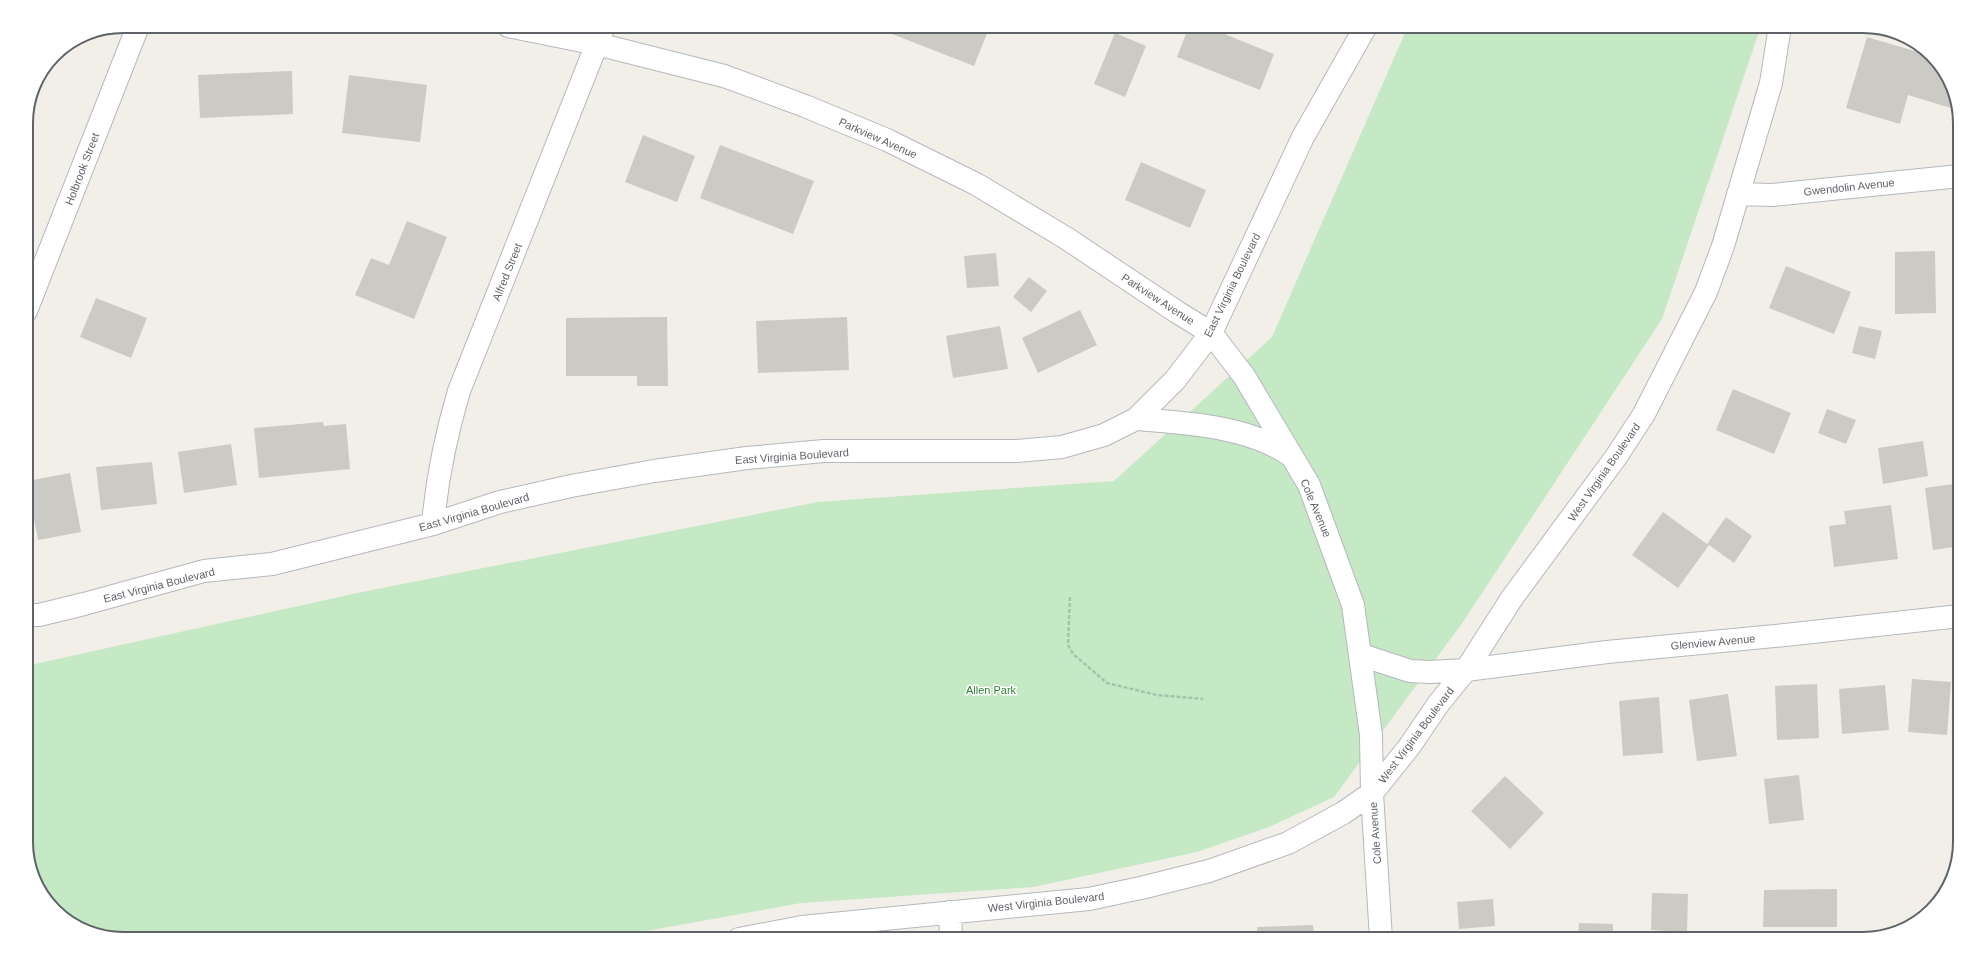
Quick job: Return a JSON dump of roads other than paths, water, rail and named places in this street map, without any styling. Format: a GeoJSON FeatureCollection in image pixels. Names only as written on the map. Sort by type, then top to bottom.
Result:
{"type":"FeatureCollection","features":[{"type":"Feature","properties":{"kind":"street","name":"Holbrook Street"},"geometry":{"type":"LineString","coordinates":[[33,294],[135,33]]}},
{"type":"Feature","properties":{"kind":"street","name":"Parkview Avenue"},"geometry":{"type":"LineString","coordinates":[[580,33],[600,35],[724,76],[805,106],[887,140],[976,184],[1053,230],[1177,312],[1211,332]]}},
{"type":"Feature","properties":{"kind":"street","name":"East Virginia Boulevard"},"geometry":{"type":"LineString","coordinates":[[33,614],[84,604],[204,571],[272,564],[433,524],[500,502],[571,486],[654,471],[747,458],[824,451],[1017,451],[1062,447],[1104,435],[1136,419],[1175,380],[1211,332],[1303,137],[1362,33]]}},
{"type":"Feature","properties":{"kind":"street","name":"West Virginia Boulevard"},"geometry":{"type":"LineString","coordinates":[[776,932],[802,927],[1089,899],[1145,888],[1209,871],[1288,843],[1343,813],[1372,793],[1410,747],[1439,703],[1466,670],[1512,598],[1616,457],[1644,414],[1706,292],[1723,246],[1771,83],[1779,33]]}},
{"type":"Feature","properties":{"kind":"street","name":"Alfred Street"},"geometry":{"type":"LineString","coordinates":[[433,524],[436,490],[446,436],[459,391],[600,35]]}},
{"type":"Feature","properties":{"kind":"street","name":"Gwendolin Avenue"},"geometry":{"type":"LineString","coordinates":[[1738,194],[1772,195],[1953,177]]}},
{"type":"Feature","properties":{"kind":"street","name":"Cole Avenue"},"geometry":{"type":"LineString","coordinates":[[1211,332],[1244,376],[1309,485],[1353,605],[1371,736],[1372,793],[1381,932]]}},
{"type":"Feature","properties":{"kind":"street","name":"Cole Avenue"},"geometry":{"type":"LineString","coordinates":[[1136,419],[1202,425],[1229,431],[1259,438],[1276,445],[1291,455]]}},
{"type":"Feature","properties":{"kind":"street","name":"Glenview Avenue"},"geometry":{"type":"LineString","coordinates":[[1466,670],[1607,652],[1953,617]]}},
{"type":"Feature","properties":{"kind":"street"},"geometry":{"type":"LineString","coordinates":[[1361,655],[1410,672],[1466,670]]}},
{"type":"Feature","properties":{"kind":"street"},"geometry":{"type":"LineString","coordinates":[[950,912],[951,932]]}},
{"type":"Feature","properties":{"kind":"park label","name":"Allen Park"},"geometry":{"type":"Point","coordinates":[991,690]}}]}
